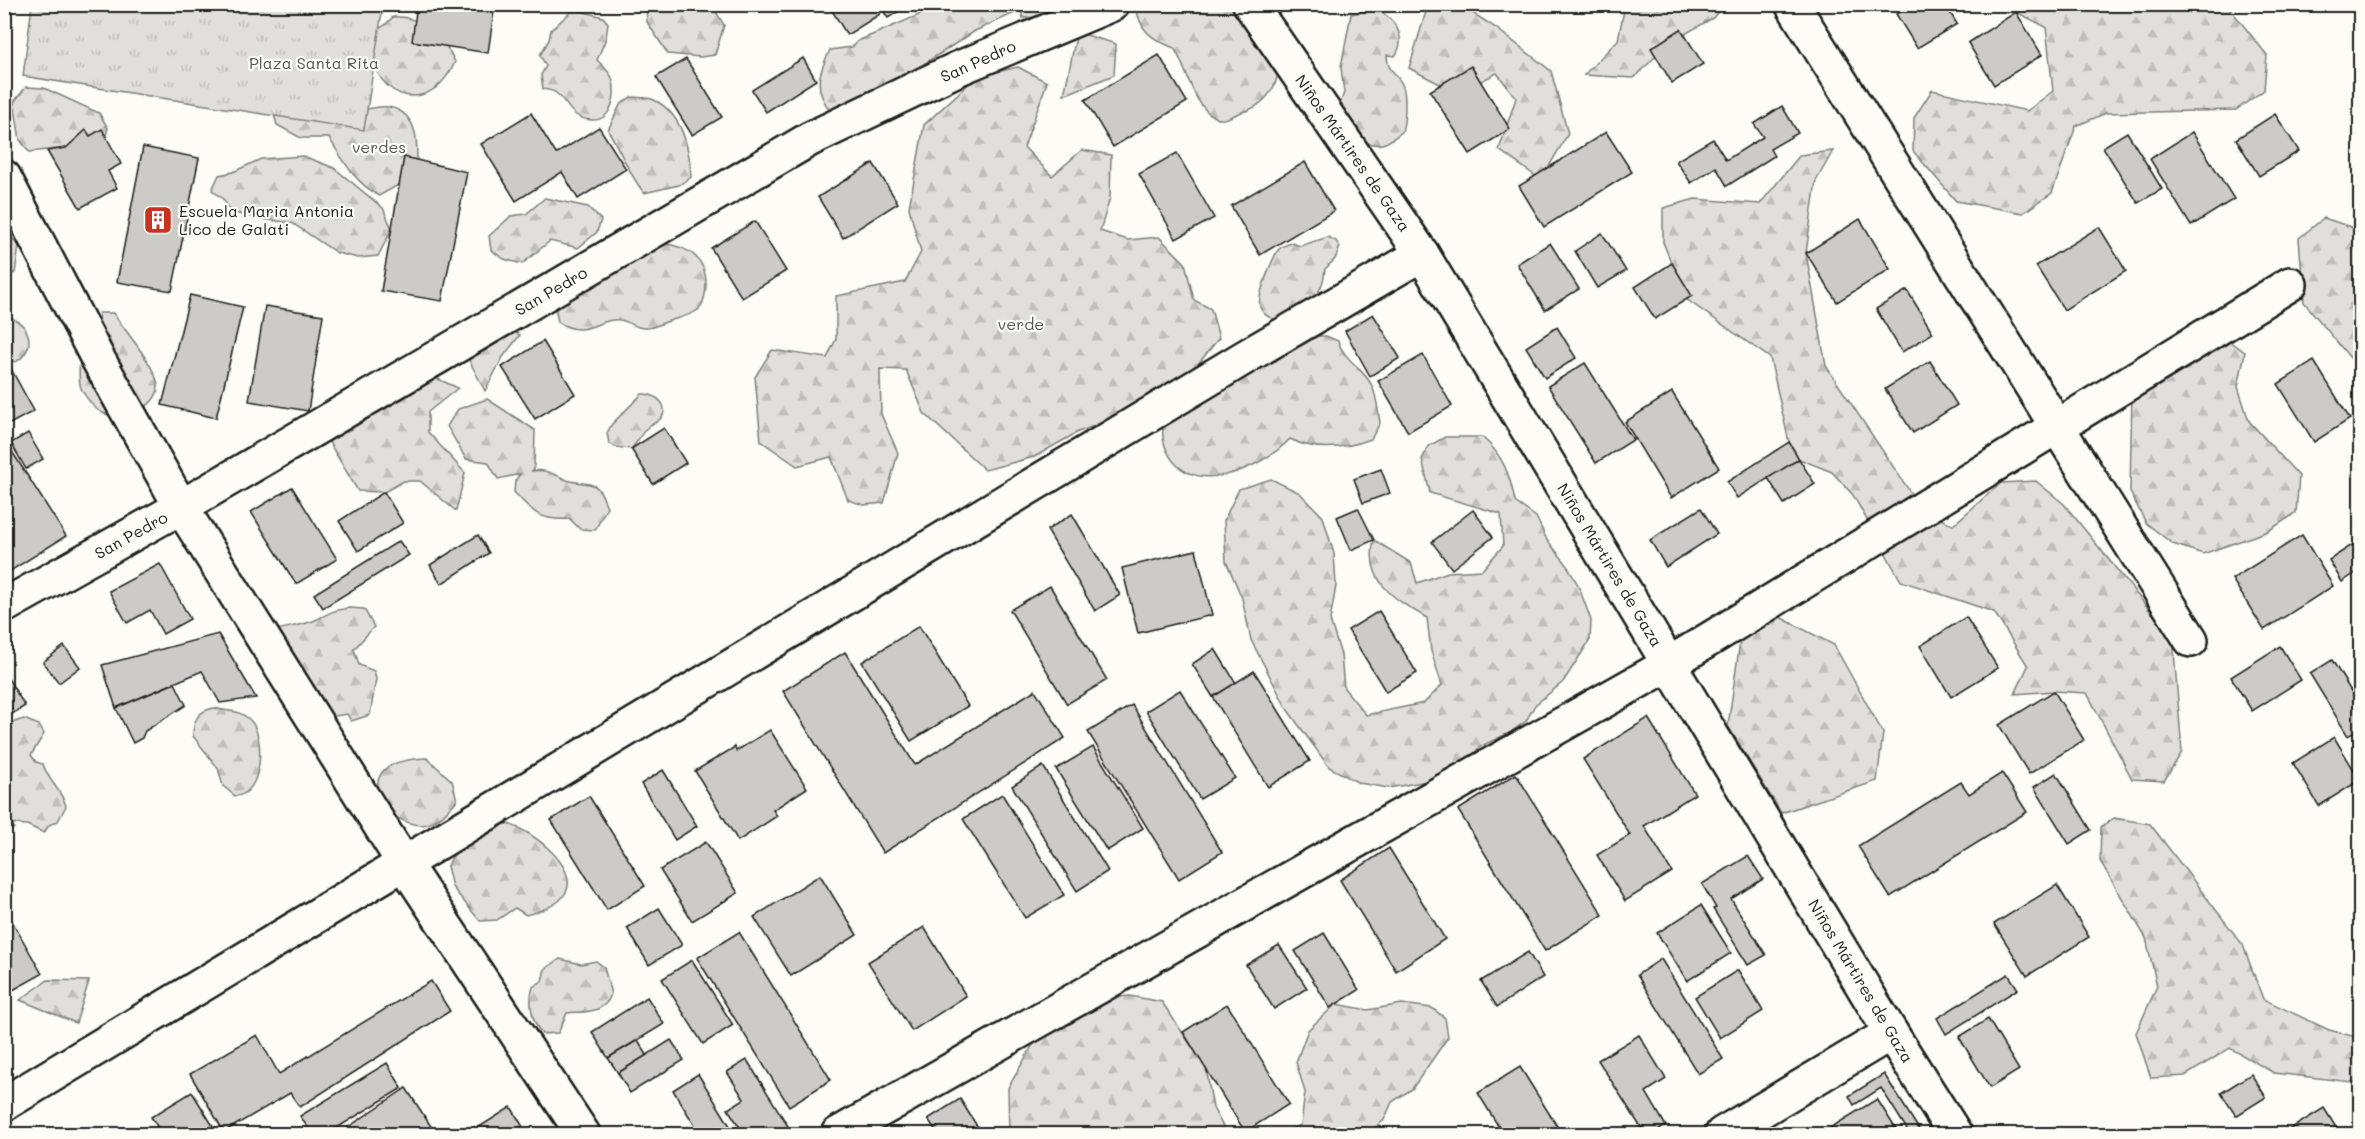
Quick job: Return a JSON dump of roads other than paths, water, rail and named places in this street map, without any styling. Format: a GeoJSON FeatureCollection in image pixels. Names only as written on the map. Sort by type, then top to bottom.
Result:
{"type":"FeatureCollection","features":[{"type":"Feature","properties":{"kind":"street","name":"San Pedro"},"geometry":{"type":"LineString","coordinates":[[4,606],[181,507],[810,139],[957,69],[1112,4]]}},
{"type":"Feature","properties":{"kind":"street","name":"Niños Mártires de Gaza"},"geometry":{"type":"LineString","coordinates":[[1250,4],[1422,254],[1955,1134]]}},
{"type":"Feature","properties":{"kind":"street"},"geometry":{"type":"LineString","coordinates":[[1792,4],[2191,640]]}},
{"type":"Feature","properties":{"kind":"street"},"geometry":{"type":"LineString","coordinates":[[4,177],[98,359],[181,507],[403,862],[583,1134]]}},
{"type":"Feature","properties":{"kind":"street"},"geometry":{"type":"LineString","coordinates":[[4,1104],[403,862],[1422,254]]}},
{"type":"Feature","properties":{"kind":"street"},"geometry":{"type":"LineString","coordinates":[[838,1134],[1669,664],[2290,284]]}},
{"type":"Feature","properties":{"kind":"street"},"geometry":{"type":"LineString","coordinates":[[1722,1134],[1892,1033]]}},
{"type":"Feature","properties":{"kind":"place","name":"Escuela Maria Antonia Lico de Galati"},"geometry":{"type":"Point","coordinates":[158,220]}},
{"type":"Feature","properties":{"kind":"park label","name":"Plaza Santa Rita"},"geometry":{"type":"Point","coordinates":[314,63]}},
{"type":"Feature","properties":{"kind":"park label","name":"verdes"},"geometry":{"type":"Point","coordinates":[379,147]}},
{"type":"Feature","properties":{"kind":"park label","name":"verde"},"geometry":{"type":"Point","coordinates":[1021,324]}}]}
